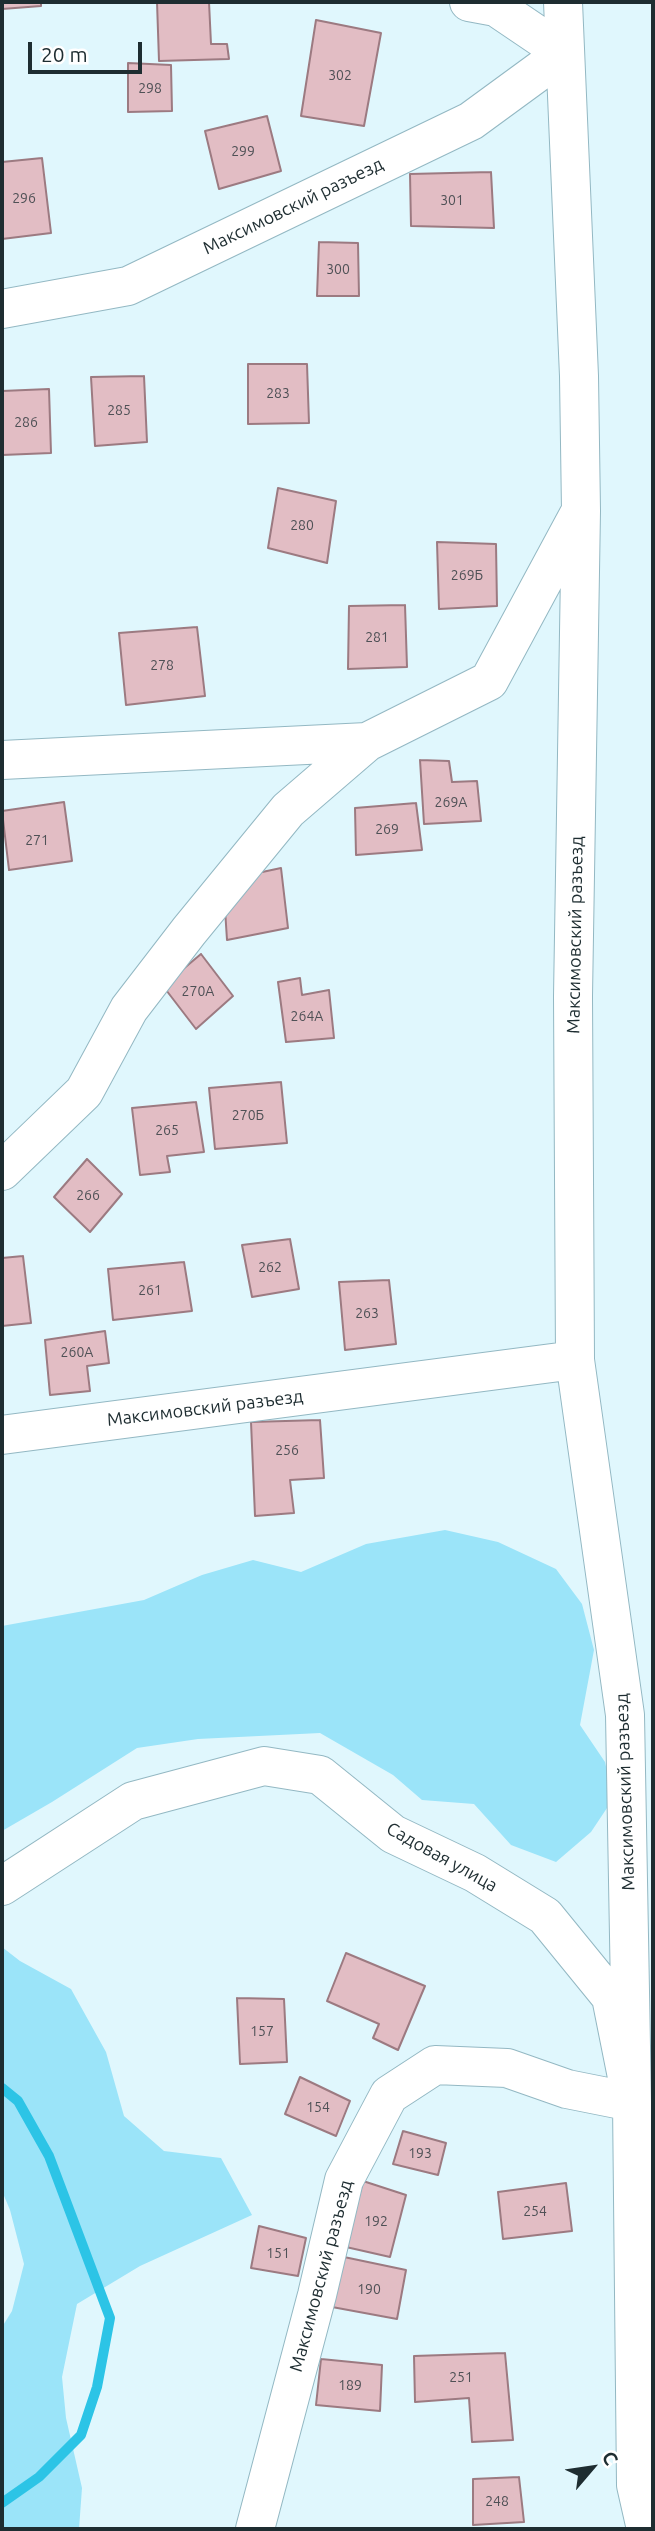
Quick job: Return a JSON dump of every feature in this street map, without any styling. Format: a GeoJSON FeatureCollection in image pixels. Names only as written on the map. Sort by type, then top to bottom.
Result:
{"type":"FeatureCollection","features":[{"type":"Feature","properties":{"kind":"street"},"geometry":{"type":"LineString","coordinates":[[469,2],[496,7],[564,53]]}},
{"type":"Feature","properties":{"kind":"street","name":"Максимовский разъезд"},"geometry":{"type":"LineString","coordinates":[[563,2],[579,376],[581,511],[573,996],[575,1360],[625,1715],[636,2485],[646,2529]]}},
{"type":"Feature","properties":{"kind":"street","name":"Максимовский разъезд"},"geometry":{"type":"LineString","coordinates":[[2,309],[128,286],[471,121],[564,53]]}},
{"type":"Feature","properties":{"kind":"street","name":"Максимовский разъезд"},"geometry":{"type":"LineString","coordinates":[[2,1171],[84,1092],[129,1009],[288,810],[367,741],[489,681],[581,511]]}},
{"type":"Feature","properties":{"kind":"street","name":"Максимовский разъезд"},"geometry":{"type":"LineString","coordinates":[[2,760],[367,741]]}},
{"type":"Feature","properties":{"kind":"street","name":"Максимовский разъезд"},"geometry":{"type":"LineString","coordinates":[[2,1434],[575,1360]]}},
{"type":"Feature","properties":{"kind":"street","name":"Садовая улица"},"geometry":{"type":"LineString","coordinates":[[2,1886],[133,1801],[264,1766],[320,1774],[393,1834],[475,1873],[545,1916],[611,1997],[632,2102]]}},
{"type":"Feature","properties":{"kind":"street","name":"Максимовский разъезд"},"geometry":{"type":"LineString","coordinates":[[264,2522],[344,2180],[389,2095],[435,2065],[507,2068],[567,2089],[632,2102]]}},
{"type":"Feature","properties":{"kind":"shaded area"},"geometry":{"type":"Polygon","coordinates":[[[445,1530],[498,1542],[556,1569],[582,1604],[594,1650],[580,1725],[605,1762],[613,1799],[591,1832],[556,1862],[511,1845],[474,1804],[422,1800],[393,1775],[320,1733],[198,1739],[137,1748],[2,1831],[2,1626],[144,1600],[202,1575],[253,1560],[301,1572],[366,1544],[445,1530]]]}},
{"type":"Feature","properties":{"kind":"shaded area"},"geometry":{"type":"Polygon","coordinates":[[[2,1947],[20,1961],[71,1989],[106,2052],[124,2116],[164,2151],[221,2158],[252,2215],[140,2266],[77,2304],[62,2377],[66,2418],[82,2488],[79,2529],[2,2529],[2,2327],[12,2311],[24,2264],[10,2210],[2,2191],[2,1947]]]}},
{"type":"Feature","properties":{"kind":"building"},"geometry":{"type":"Polygon","coordinates":[[[2,2],[41,2],[41,6],[2,9],[2,2]]]}},
{"type":"Feature","properties":{"kind":"building"},"geometry":{"type":"Polygon","coordinates":[[[157,2],[209,2],[211,44],[227,44],[229,59],[159,61],[157,2]]]}},
{"type":"Feature","properties":{"kind":"building"},"geometry":{"type":"Polygon","coordinates":[[[316,20],[381,33],[364,126],[301,116],[316,20]]]}},
{"type":"Feature","properties":{"kind":"building"},"geometry":{"type":"Polygon","coordinates":[[[128,63],[171,65],[172,111],[128,112],[128,63]]]}},
{"type":"Feature","properties":{"kind":"building"},"geometry":{"type":"Polygon","coordinates":[[[267,116],[281,171],[219,189],[205,131],[267,116]]]}},
{"type":"Feature","properties":{"kind":"building"},"geometry":{"type":"Polygon","coordinates":[[[42,158],[51,233],[2,239],[2,162],[42,158]]]}},
{"type":"Feature","properties":{"kind":"building"},"geometry":{"type":"Polygon","coordinates":[[[491,172],[494,228],[411,226],[410,174],[491,172]]]}},
{"type":"Feature","properties":{"kind":"building"},"geometry":{"type":"Polygon","coordinates":[[[319,242],[358,243],[359,296],[317,296],[319,242]]]}},
{"type":"Feature","properties":{"kind":"building"},"geometry":{"type":"Polygon","coordinates":[[[248,364],[307,364],[309,423],[248,424],[248,364]]]}},
{"type":"Feature","properties":{"kind":"building"},"geometry":{"type":"Polygon","coordinates":[[[144,376],[147,442],[95,446],[91,377],[144,376]]]}},
{"type":"Feature","properties":{"kind":"building"},"geometry":{"type":"Polygon","coordinates":[[[49,389],[51,453],[2,455],[2,391],[49,389]]]}},
{"type":"Feature","properties":{"kind":"building"},"geometry":{"type":"Polygon","coordinates":[[[278,488],[336,501],[327,563],[268,548],[278,488]]]}},
{"type":"Feature","properties":{"kind":"building"},"geometry":{"type":"Polygon","coordinates":[[[437,542],[496,544],[497,606],[439,609],[437,542]]]}},
{"type":"Feature","properties":{"kind":"building"},"geometry":{"type":"Polygon","coordinates":[[[405,605],[407,667],[348,669],[349,606],[405,605]]]}},
{"type":"Feature","properties":{"kind":"building"},"geometry":{"type":"Polygon","coordinates":[[[197,627],[205,696],[126,705],[119,633],[197,627]]]}},
{"type":"Feature","properties":{"kind":"building"},"geometry":{"type":"Polygon","coordinates":[[[420,760],[449,761],[452,782],[477,781],[481,821],[424,824],[420,760]]]}},
{"type":"Feature","properties":{"kind":"building"},"geometry":{"type":"Polygon","coordinates":[[[64,802],[72,861],[9,870],[2,811],[64,802]]]}},
{"type":"Feature","properties":{"kind":"building"},"geometry":{"type":"Polygon","coordinates":[[[416,803],[422,850],[356,855],[355,808],[416,803]]]}},
{"type":"Feature","properties":{"kind":"building"},"geometry":{"type":"Polygon","coordinates":[[[281,868],[288,928],[227,940],[225,909],[253,874],[281,868]]]}},
{"type":"Feature","properties":{"kind":"building"},"geometry":{"type":"Polygon","coordinates":[[[201,954],[233,996],[196,1029],[163,986],[201,954]]]}},
{"type":"Feature","properties":{"kind":"building"},"geometry":{"type":"Polygon","coordinates":[[[300,978],[302,995],[329,990],[334,1038],[286,1042],[278,982],[300,978]]]}},
{"type":"Feature","properties":{"kind":"building"},"geometry":{"type":"Polygon","coordinates":[[[281,1082],[287,1143],[215,1149],[209,1088],[281,1082]]]}},
{"type":"Feature","properties":{"kind":"building"},"geometry":{"type":"Polygon","coordinates":[[[196,1102],[204,1152],[167,1156],[170,1172],[140,1175],[132,1108],[196,1102]]]}},
{"type":"Feature","properties":{"kind":"building"},"geometry":{"type":"Polygon","coordinates":[[[87,1159],[122,1194],[90,1232],[54,1197],[87,1159]]]}},
{"type":"Feature","properties":{"kind":"building"},"geometry":{"type":"Polygon","coordinates":[[[290,1239],[299,1289],[252,1297],[242,1245],[290,1239]]]}},
{"type":"Feature","properties":{"kind":"building"},"geometry":{"type":"Polygon","coordinates":[[[23,1256],[31,1323],[2,1326],[2,1258],[23,1256]]]}},
{"type":"Feature","properties":{"kind":"building"},"geometry":{"type":"Polygon","coordinates":[[[184,1262],[192,1311],[113,1320],[108,1269],[184,1262]]]}},
{"type":"Feature","properties":{"kind":"building"},"geometry":{"type":"Polygon","coordinates":[[[389,1280],[396,1344],[345,1350],[339,1282],[389,1280]]]}},
{"type":"Feature","properties":{"kind":"building"},"geometry":{"type":"Polygon","coordinates":[[[105,1331],[109,1363],[87,1366],[90,1391],[50,1395],[45,1340],[105,1331]]]}},
{"type":"Feature","properties":{"kind":"building"},"geometry":{"type":"Polygon","coordinates":[[[320,1420],[324,1478],[290,1480],[294,1513],[255,1516],[251,1422],[320,1420]]]}},
{"type":"Feature","properties":{"kind":"building"},"geometry":{"type":"Polygon","coordinates":[[[346,1953],[425,1986],[398,2050],[373,2038],[379,2024],[327,2001],[346,1953]]]}},
{"type":"Feature","properties":{"kind":"building"},"geometry":{"type":"Polygon","coordinates":[[[237,1998],[284,1999],[287,2062],[240,2064],[237,1998]]]}},
{"type":"Feature","properties":{"kind":"building"},"geometry":{"type":"Polygon","coordinates":[[[300,2077],[350,2101],[336,2136],[285,2114],[300,2077]]]}},
{"type":"Feature","properties":{"kind":"building"},"geometry":{"type":"Polygon","coordinates":[[[403,2131],[446,2143],[438,2175],[393,2164],[403,2131]]]}},
{"type":"Feature","properties":{"kind":"building"},"geometry":{"type":"Polygon","coordinates":[[[363,2181],[406,2195],[390,2257],[346,2247],[363,2181]]]}},
{"type":"Feature","properties":{"kind":"building"},"geometry":{"type":"Polygon","coordinates":[[[566,2183],[572,2231],[503,2239],[498,2192],[566,2183]]]}},
{"type":"Feature","properties":{"kind":"building"},"geometry":{"type":"Polygon","coordinates":[[[259,2226],[306,2238],[298,2276],[251,2268],[259,2226]]]}},
{"type":"Feature","properties":{"kind":"building"},"geometry":{"type":"Polygon","coordinates":[[[344,2257],[406,2270],[397,2319],[332,2307],[344,2257]]]}},
{"type":"Feature","properties":{"kind":"building"},"geometry":{"type":"Polygon","coordinates":[[[505,2353],[513,2440],[472,2442],[469,2398],[415,2402],[414,2356],[505,2353]]]}},
{"type":"Feature","properties":{"kind":"building"},"geometry":{"type":"Polygon","coordinates":[[[321,2359],[382,2365],[380,2411],[316,2405],[321,2359]]]}},
{"type":"Feature","properties":{"kind":"building"},"geometry":{"type":"Polygon","coordinates":[[[519,2477],[524,2522],[473,2525],[473,2479],[519,2477]]]}},
{"type":"Feature","properties":{"kind":"waterway"},"geometry":{"type":"LineString","coordinates":[[2,2088],[18,2101],[49,2156],[110,2318],[97,2387],[81,2435],[39,2477],[2,2503]]}}]}
